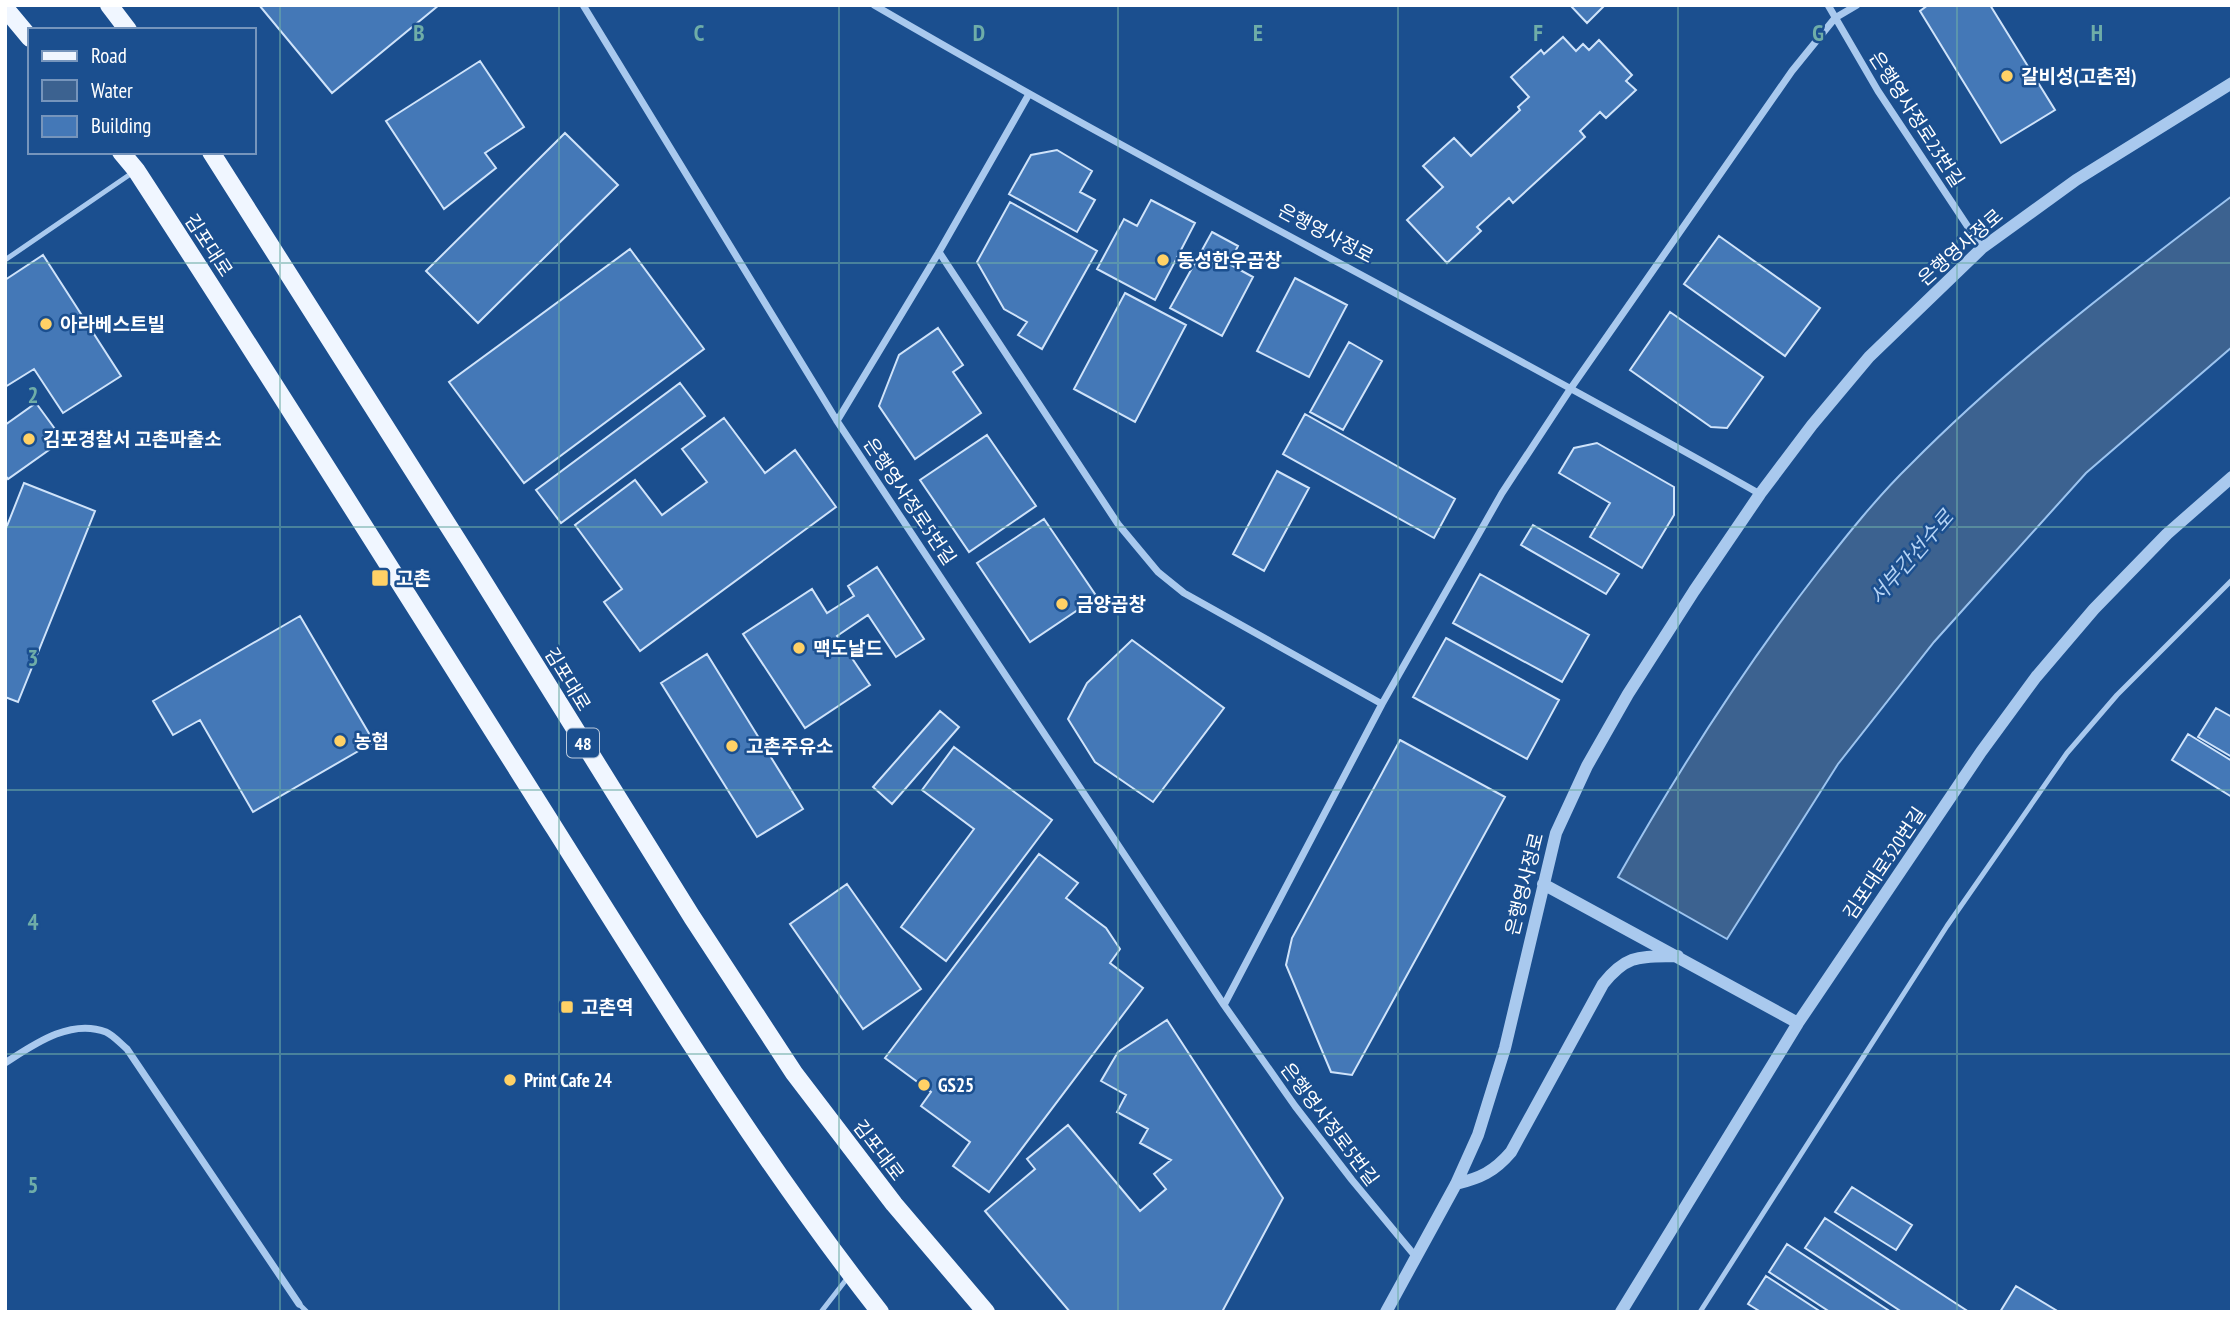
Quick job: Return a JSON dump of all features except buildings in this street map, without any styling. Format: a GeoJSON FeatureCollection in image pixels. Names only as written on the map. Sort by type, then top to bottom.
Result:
{"type":"FeatureCollection","features":[{"type":"Feature","properties":{"kind":"main road"},"geometry":{"type":"LineString","coordinates":[[109,5],[126,28]]}},
{"type":"Feature","properties":{"kind":"main road"},"geometry":{"type":"LineString","coordinates":[[5,8],[28,36]]}},
{"type":"Feature","properties":{"kind":"main road","name":"김포대로"},"geometry":{"type":"LineString","coordinates":[[123,154],[271,379],[689,1041],[813,1223],[880,1312]]}},
{"type":"Feature","properties":{"kind":"main road","name":"김포대로"},"geometry":{"type":"LineString","coordinates":[[212,154],[463,548],[692,917],[794,1073],[894,1205],[986,1312]]}},
{"type":"Feature","properties":{"kind":"street","name":"은행영사정로5번길"},"geometry":{"type":"LineString","coordinates":[[583,5],[837,421],[1224,1005],[1295,1107],[1416,1257]]}},
{"type":"Feature","properties":{"kind":"street","name":"은행영사정로"},"geometry":{"type":"LineString","coordinates":[[873,5],[1029,94],[1571,388],[1760,494]]}},
{"type":"Feature","properties":{"kind":"street","name":"은행영사정로23번길"},"geometry":{"type":"LineString","coordinates":[[1828,5],[1885,103],[1982,248]]}},
{"type":"Feature","properties":{"kind":"street"},"geometry":{"type":"LineString","coordinates":[[1224,1005],[1382,705],[1502,493],[1571,388],[1793,71],[1835,18],[1857,5]]}},
{"type":"Feature","properties":{"kind":"street","name":"은행영사정로"},"geometry":{"type":"LineString","coordinates":[[1386,1312],[1455,1184],[1478,1135],[1496,1081],[1556,833],[1587,766],[1628,694],[1760,494],[1812,425],[1869,357],[1982,248],[2076,180],[2232,83]]}},
{"type":"Feature","properties":{"kind":"street"},"geometry":{"type":"LineString","coordinates":[[837,421],[939,252],[1029,94]]}},
{"type":"Feature","properties":{"kind":"street"},"geometry":{"type":"LineString","coordinates":[[939,252],[1118,524],[1158,572],[1184,593],[1382,705]]}},
{"type":"Feature","properties":{"kind":"street","name":"김포대로320번길"},"geometry":{"type":"LineString","coordinates":[[1621,1312],[1798,1023],[1981,752],[2036,677],[2094,609],[2167,534],[2232,477]]}},
{"type":"Feature","properties":{"kind":"street"},"geometry":{"type":"LineString","coordinates":[[1543,884],[1798,1023]]}},
{"type":"Feature","properties":{"kind":"street"},"geometry":{"type":"LineString","coordinates":[[1455,1184],[1482,1178],[1497,1168],[1511,1152],[1603,984],[1615,968],[1629,960],[1678,957]]}},
{"type":"Feature","properties":{"kind":"street"},"geometry":{"type":"LineString","coordinates":[[5,1063],[43,1039],[77,1029],[106,1032],[127,1049],[299,1304]]}},
{"type":"Feature","properties":{"kind":"lane"},"geometry":{"type":"LineString","coordinates":[[5,260],[135,170]]}},
{"type":"Feature","properties":{"kind":"lane"},"geometry":{"type":"LineString","coordinates":[[1700,1312],[1940,937],[2067,753],[2126,685],[2232,580]]}},
{"type":"Feature","properties":{"kind":"lane"},"geometry":{"type":"LineString","coordinates":[[821,1312],[850,1273]]}},
{"type":"Feature","properties":{"kind":"lane"},"geometry":{"type":"LineString","coordinates":[[299,1304],[307,1312]]}},
{"type":"Feature","properties":{"kind":"water","name":"서부간선수로"},"geometry":{"type":"Polygon","coordinates":[[[2232,196],[2232,347],[2086,473],[1934,642],[1838,764],[1727,939],[1618,877],[1688,759],[1738,683],[1829,558],[1886,490],[1948,428],[2026,358],[2232,196]]]}},
{"type":"Feature","properties":{"kind":"place","name":"갈비성(고촌점)"},"geometry":{"type":"Point","coordinates":[2007,76]}},
{"type":"Feature","properties":{"kind":"place","name":"동성한우곱창"},"geometry":{"type":"Point","coordinates":[1163,260]}},
{"type":"Feature","properties":{"kind":"place","name":"아라베스트빌"},"geometry":{"type":"Point","coordinates":[46,324]}},
{"type":"Feature","properties":{"kind":"place","name":"김포경찰서 고촌파출소"},"geometry":{"type":"Point","coordinates":[29,439]}},
{"type":"Feature","properties":{"kind":"place","name":"고촌"},"geometry":{"type":"Point","coordinates":[380,578]}},
{"type":"Feature","properties":{"kind":"place","name":"금양곱창"},"geometry":{"type":"Point","coordinates":[1062,604]}},
{"type":"Feature","properties":{"kind":"place","name":"맥도날드"},"geometry":{"type":"Point","coordinates":[799,648]}},
{"type":"Feature","properties":{"kind":"place","name":"농협"},"geometry":{"type":"Point","coordinates":[340,741]}},
{"type":"Feature","properties":{"kind":"place","name":"고촌주유소"},"geometry":{"type":"Point","coordinates":[732,746]}},
{"type":"Feature","properties":{"kind":"place","name":"고촌역"},"geometry":{"type":"Point","coordinates":[567,1007]}},
{"type":"Feature","properties":{"kind":"place","name":"Print Cafe 24"},"geometry":{"type":"Point","coordinates":[510,1080]}},
{"type":"Feature","properties":{"kind":"place","name":"GS25"},"geometry":{"type":"Point","coordinates":[924,1085]}}]}
